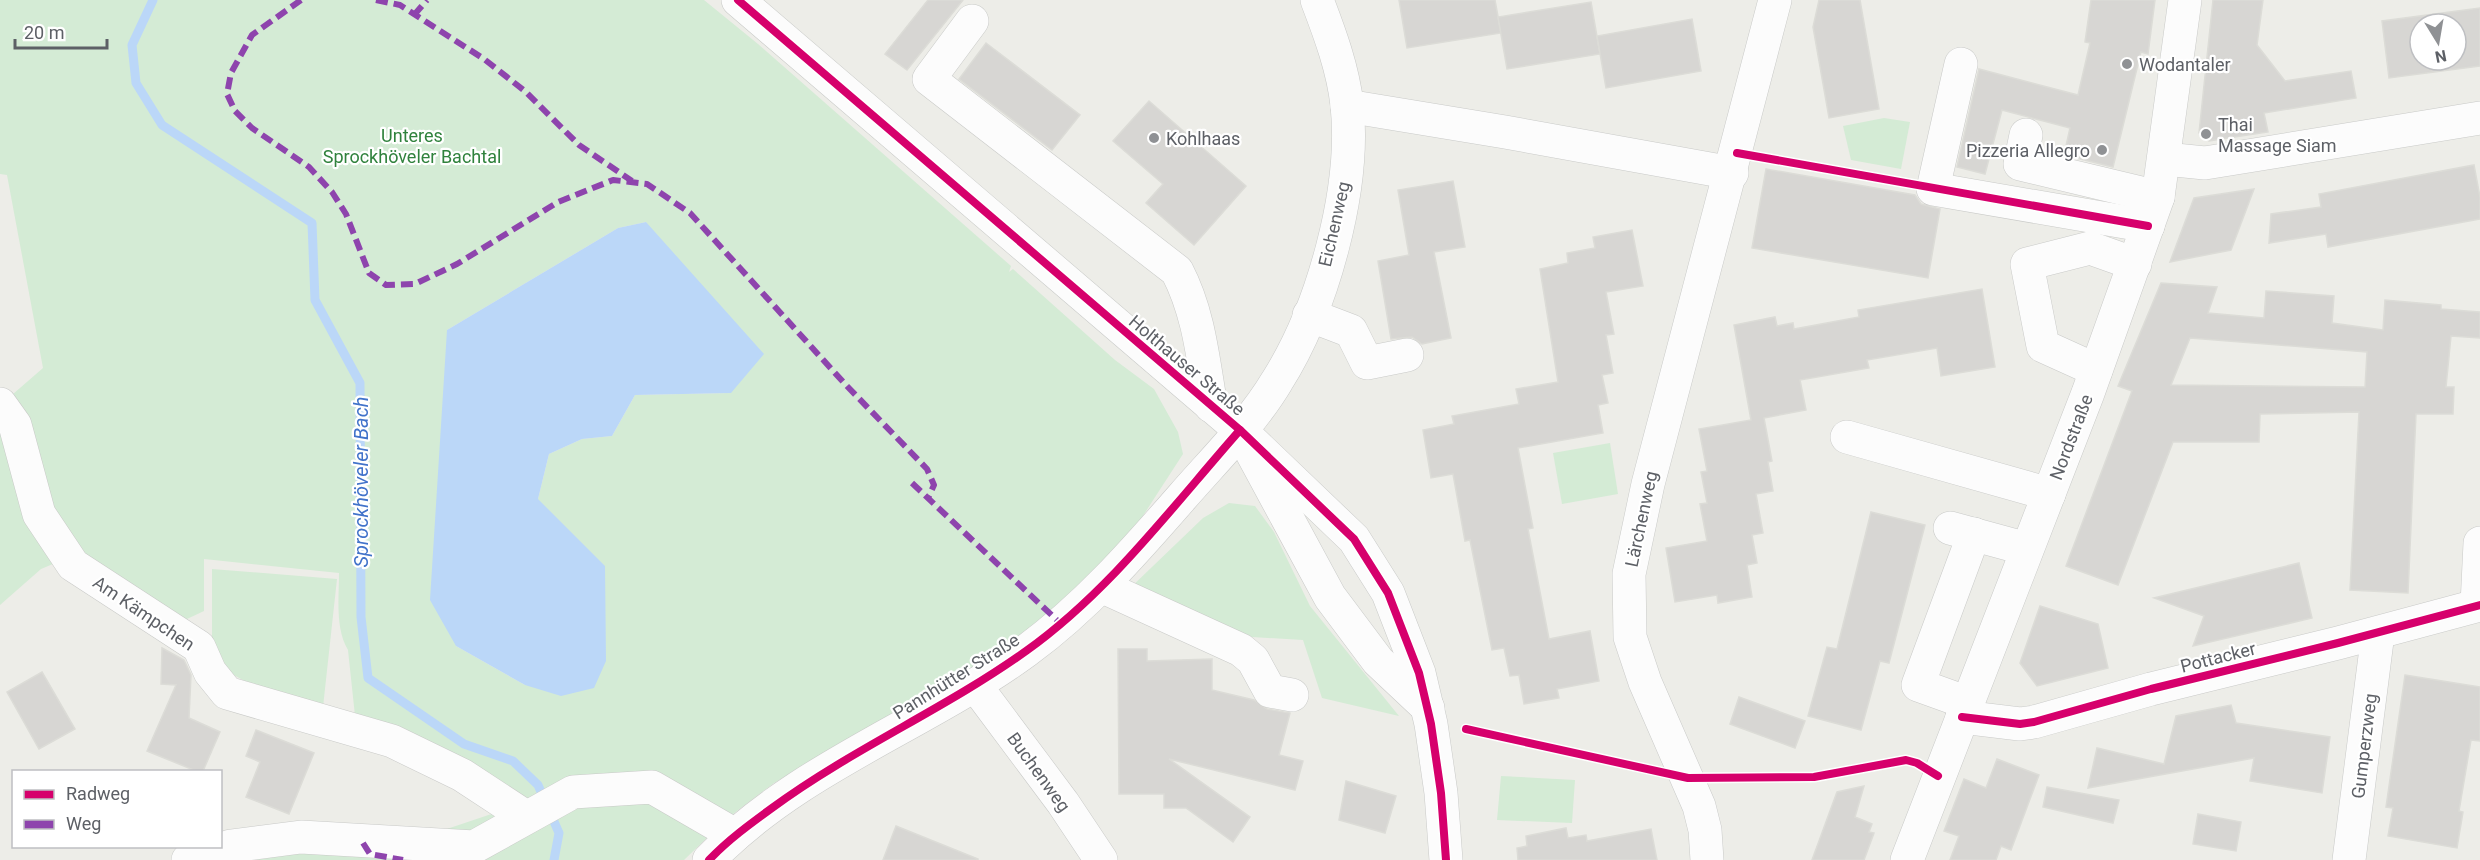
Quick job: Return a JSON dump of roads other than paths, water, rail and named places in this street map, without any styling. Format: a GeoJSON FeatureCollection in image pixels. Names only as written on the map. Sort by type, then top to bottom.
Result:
{"type":"FeatureCollection","features":[{"type":"Feature","properties":{"kind":"street","name":"Holthauser Straße"},"geometry":{"type":"LineString","coordinates":[[738,0],[1240,430],[1354,539],[1388,593],[1419,673],[1428,708],[1441,793],[1446,860]]}},
{"type":"Feature","properties":{"kind":"street","name":"Eichenweg"},"geometry":{"type":"LineString","coordinates":[[1240,430],[1276,384],[1309,315],[1328,259],[1344,196],[1348,135],[1347,106],[1340,70],[1317,0]]}},
{"type":"Feature","properties":{"kind":"street","name":"Lärchenweg"},"geometry":{"type":"LineString","coordinates":[[1707,860],[1707,847],[1699,806],[1646,682],[1630,637],[1629,574],[1637,530],[1732,173],[1775,0]]}},
{"type":"Feature","properties":{"kind":"street","name":"Nordstraße"},"geometry":{"type":"LineString","coordinates":[[1907,860],[2049,494],[2153,212],[2165,159],[2185,0]]}},
{"type":"Feature","properties":{"kind":"street"},"geometry":{"type":"LineString","coordinates":[[972,21],[929,79],[1178,271],[1197,318],[1211,406]]}},
{"type":"Feature","properties":{"kind":"street"},"geometry":{"type":"LineString","coordinates":[[1961,64],[1933,189],[2153,212]]}},
{"type":"Feature","properties":{"kind":"street"},"geometry":{"type":"LineString","coordinates":[[1347,106],[1732,173]]}},
{"type":"Feature","properties":{"kind":"street"},"geometry":{"type":"LineString","coordinates":[[2165,159],[2205,163],[2480,118]]}},
{"type":"Feature","properties":{"kind":"street"},"geometry":{"type":"LineString","coordinates":[[2026,135],[2020,164],[2153,212]]}},
{"type":"Feature","properties":{"kind":"street"},"geometry":{"type":"LineString","coordinates":[[2096,370],[2043,346],[2027,264],[2090,248],[2135,264]]}},
{"type":"Feature","properties":{"kind":"street"},"geometry":{"type":"LineString","coordinates":[[1309,315],[1351,330],[1367,363],[1407,356]]}},
{"type":"Feature","properties":{"kind":"street","name":"Am Kämpchen"},"geometry":{"type":"LineString","coordinates":[[0,404],[15,425],[39,514],[73,565],[199,648],[210,672],[227,693],[392,741],[462,775],[526,817]]}},
{"type":"Feature","properties":{"kind":"street"},"geometry":{"type":"LineString","coordinates":[[1240,430],[1330,597],[1378,661],[1428,708]]}},
{"type":"Feature","properties":{"kind":"street","name":"Pannhütter Straße"},"geometry":{"type":"LineString","coordinates":[[709,860],[735,835],[838,764],[975,685],[1028,650],[1101,586],[1240,430]]}},
{"type":"Feature","properties":{"kind":"street"},"geometry":{"type":"LineString","coordinates":[[1847,437],[2049,494]]}},
{"type":"Feature","properties":{"kind":"street","name":"Pottacker"},"geometry":{"type":"LineString","coordinates":[[2027,549],[1962,531],[1917,685],[1965,710],[2020,724],[2151,688],[2378,633],[2479,605]]}},
{"type":"Feature","properties":{"kind":"street"},"geometry":{"type":"LineString","coordinates":[[2479,605],[2480,543]]}},
{"type":"Feature","properties":{"kind":"street"},"geometry":{"type":"LineString","coordinates":[[1101,586],[1241,650],[1253,660],[1270,691],[1292,695]]}},
{"type":"Feature","properties":{"kind":"street","name":"Gumperzweg"},"geometry":{"type":"LineString","coordinates":[[2349,860],[2378,633]]}},
{"type":"Feature","properties":{"kind":"street","name":"Buchenweg"},"geometry":{"type":"LineString","coordinates":[[975,685],[1063,803],[1101,860]]}},
{"type":"Feature","properties":{"kind":"street"},"geometry":{"type":"LineString","coordinates":[[188,860],[231,846],[301,837],[474,847],[573,792],[652,787],[735,835]]}},
{"type":"Feature","properties":{"kind":"water"},"geometry":{"type":"Polygon","coordinates":[[[646,222],[764,354],[731,393],[635,395],[612,436],[582,439],[549,454],[538,499],[605,566],[606,661],[594,688],[561,696],[525,685],[456,646],[430,600],[447,330],[618,228],[646,222]]]}},
{"type":"Feature","properties":{"kind":"waterway","name":"Sprockhöveler Bach"},"geometry":{"type":"LineString","coordinates":[[153,0],[132,45],[136,83],[162,125],[312,223],[315,300],[360,383],[361,617],[368,678],[464,744],[513,761],[538,785],[559,833],[554,860]]}},
{"type":"Feature","properties":{"kind":"place","name":"Wodantaler"},"geometry":{"type":"Point","coordinates":[2127,64]}},
{"type":"Feature","properties":{"kind":"place","name":"Thai Massage Siam"},"geometry":{"type":"Point","coordinates":[2206,134]}},
{"type":"Feature","properties":{"kind":"place","name":"Kohlhaas"},"geometry":{"type":"Point","coordinates":[1154,138]}},
{"type":"Feature","properties":{"kind":"place","name":"Pizzeria Allegro"},"geometry":{"type":"Point","coordinates":[2102,150]}},
{"type":"Feature","properties":{"kind":"park label","name":"Unteres Sprockhöveler Bachtal"},"geometry":{"type":"Point","coordinates":[412,145]}}]}
